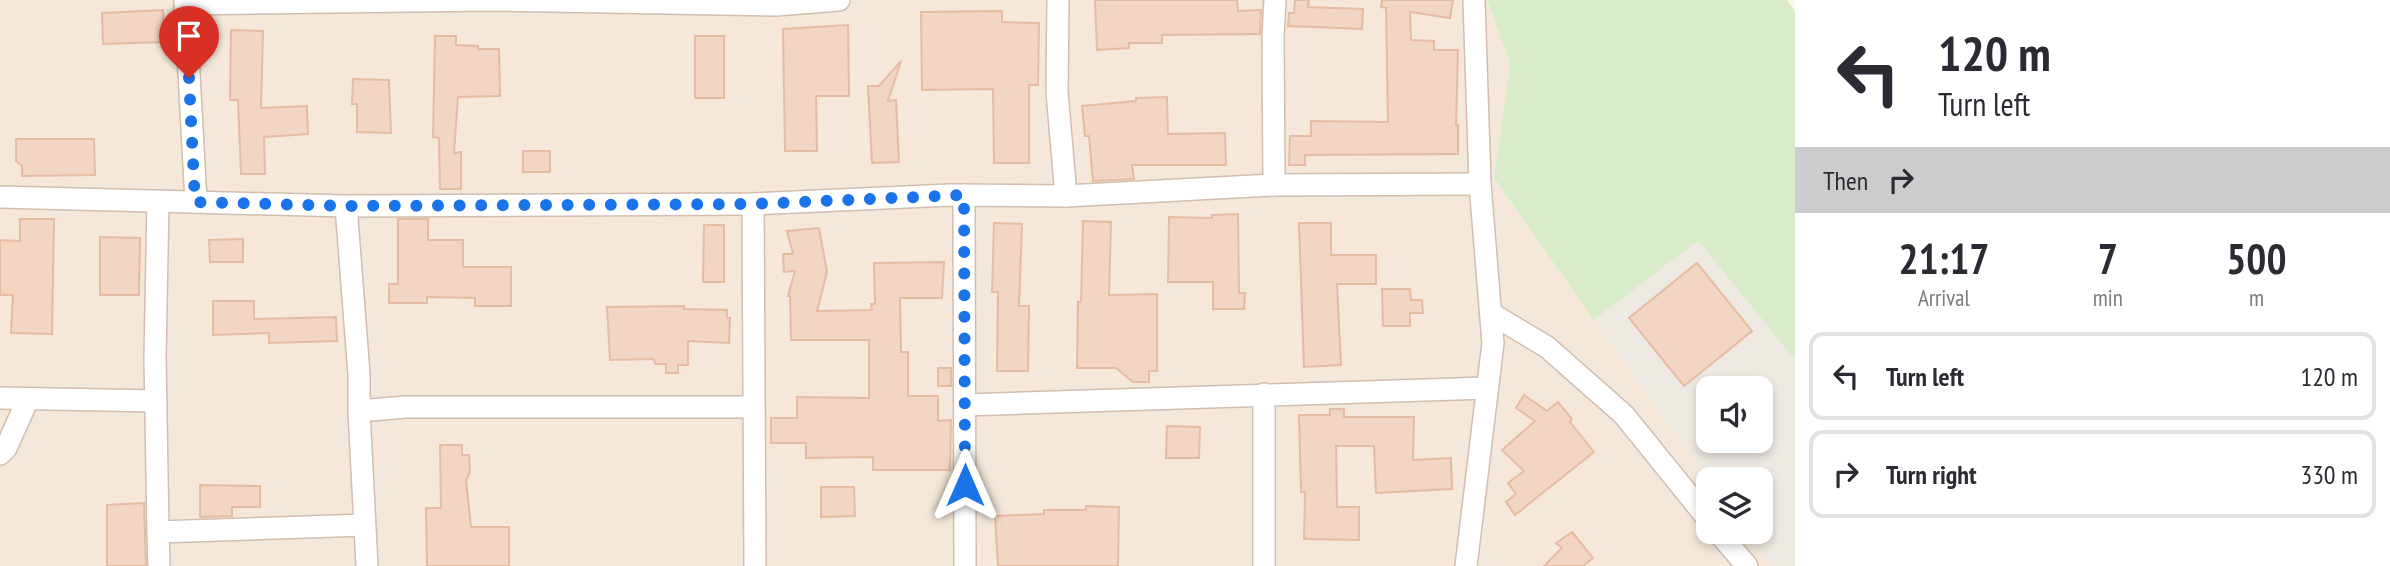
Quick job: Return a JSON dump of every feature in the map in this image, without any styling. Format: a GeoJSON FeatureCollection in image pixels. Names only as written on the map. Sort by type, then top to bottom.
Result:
{"type":"FeatureCollection","features":[{"type":"Feature","properties":{"kind":"street"},"geometry":{"type":"LineString","coordinates":[[195,202],[185,2],[489,0],[776,5],[839,0]]}},
{"type":"Feature","properties":{"kind":"street"},"geometry":{"type":"LineString","coordinates":[[1058,0],[1057,92],[1066,196]]}},
{"type":"Feature","properties":{"kind":"street"},"geometry":{"type":"LineString","coordinates":[[1273,185],[1275,0]]}},
{"type":"Feature","properties":{"kind":"street"},"geometry":{"type":"LineString","coordinates":[[1466,566],[1492,364],[1492,314],[1480,184],[1474,0]]}},
{"type":"Feature","properties":{"kind":"street"},"geometry":{"type":"LineString","coordinates":[[0,197],[346,206],[753,204],[964,195],[1066,196],[1273,185],[1480,184]]}},
{"type":"Feature","properties":{"kind":"street"},"geometry":{"type":"LineString","coordinates":[[964,195],[965,566]]}},
{"type":"Feature","properties":{"kind":"street"},"geometry":{"type":"LineString","coordinates":[[158,201],[156,401],[159,566]]}},
{"type":"Feature","properties":{"kind":"street"},"geometry":{"type":"LineString","coordinates":[[753,204],[755,566]]}},
{"type":"Feature","properties":{"kind":"street"},"geometry":{"type":"LineString","coordinates":[[346,206],[359,374],[367,566]]}},
{"type":"Feature","properties":{"kind":"street"},"geometry":{"type":"LineString","coordinates":[[1492,314],[1547,347],[1624,415],[1696,504]]}},
{"type":"Feature","properties":{"kind":"street"},"geometry":{"type":"LineString","coordinates":[[966,405],[1487,388]]}},
{"type":"Feature","properties":{"kind":"street"},"geometry":{"type":"LineString","coordinates":[[1264,394],[1264,566]]}},
{"type":"Feature","properties":{"kind":"street"},"geometry":{"type":"LineString","coordinates":[[0,398],[156,401]]}},
{"type":"Feature","properties":{"kind":"street"},"geometry":{"type":"LineString","coordinates":[[0,454],[6,448],[28,399]]}},
{"type":"Feature","properties":{"kind":"street"},"geometry":{"type":"LineString","coordinates":[[359,411],[405,407],[754,407]]}},
{"type":"Feature","properties":{"kind":"street"},"geometry":{"type":"LineString","coordinates":[[158,532],[364,525]]}},
{"type":"Feature","properties":{"kind":"street"},"geometry":{"type":"LineString","coordinates":[[1728,544],[1747,566]]}},
{"type":"Feature","properties":{"kind":"shaded area"},"geometry":{"type":"Polygon","coordinates":[[[0,0],[1487,0],[1510,64],[1494,178],[1699,467],[1696,467],[1696,544],[1755,544],[1773,566],[0,566],[0,0]]]}},
{"type":"Feature","properties":{"kind":"shaded area"},"geometry":{"type":"Polygon","coordinates":[[[1698,241],[1795,360],[1795,566],[1773,566],[1755,544],[1773,544],[1773,467],[1699,467],[1594,320],[1698,241]]]}},
{"type":"Feature","properties":{"kind":"green space"},"geometry":{"type":"Polygon","coordinates":[[[1487,0],[1787,0],[1795,11],[1795,360],[1698,241],[1594,320],[1494,178],[1510,64],[1487,0]]]}},
{"type":"Feature","properties":{"kind":"building"},"geometry":{"type":"Polygon","coordinates":[[[1095,0],[1237,0],[1238,11],[1261,10],[1260,34],[1162,35],[1162,43],[1129,43],[1129,48],[1097,50],[1095,0]]]}},
{"type":"Feature","properties":{"kind":"building"},"geometry":{"type":"Polygon","coordinates":[[[1295,0],[1309,0],[1308,7],[1363,9],[1362,29],[1288,26],[1289,13],[1294,13],[1295,0]]]}},
{"type":"Feature","properties":{"kind":"building"},"geometry":{"type":"Polygon","coordinates":[[[1382,0],[1453,0],[1450,18],[1410,12],[1411,40],[1434,41],[1434,50],[1458,50],[1458,154],[1305,155],[1305,165],[1289,165],[1290,136],[1311,136],[1311,121],[1388,122],[1386,8],[1381,7],[1382,0]]]}},
{"type":"Feature","properties":{"kind":"building"},"geometry":{"type":"Polygon","coordinates":[[[163,10],[164,42],[103,44],[102,13],[163,10]]]}},
{"type":"Feature","properties":{"kind":"building"},"geometry":{"type":"Polygon","coordinates":[[[1002,11],[1002,22],[1039,23],[1038,85],[1029,85],[1029,163],[994,163],[993,89],[922,90],[921,12],[1002,11]]]}},
{"type":"Feature","properties":{"kind":"building"},"geometry":{"type":"Polygon","coordinates":[[[848,25],[849,96],[816,96],[817,151],[785,151],[783,29],[848,25]]]}},
{"type":"Feature","properties":{"kind":"building"},"geometry":{"type":"Polygon","coordinates":[[[231,30],[263,31],[261,108],[307,106],[308,134],[264,137],[265,174],[241,174],[238,100],[230,100],[231,30]]]}},
{"type":"Feature","properties":{"kind":"building"},"geometry":{"type":"Polygon","coordinates":[[[435,36],[456,36],[456,45],[499,49],[500,96],[458,97],[454,153],[461,152],[461,189],[440,189],[439,138],[433,137],[435,36]]]}},
{"type":"Feature","properties":{"kind":"building"},"geometry":{"type":"Polygon","coordinates":[[[695,36],[724,36],[724,98],[695,98],[695,36]]]}},
{"type":"Feature","properties":{"kind":"building"},"geometry":{"type":"Polygon","coordinates":[[[901,61],[888,101],[896,100],[899,162],[872,163],[868,86],[879,86],[901,61]]]}},
{"type":"Feature","properties":{"kind":"building"},"geometry":{"type":"Polygon","coordinates":[[[353,79],[389,80],[391,133],[357,132],[357,104],[352,104],[353,79]]]}},
{"type":"Feature","properties":{"kind":"building"},"geometry":{"type":"Polygon","coordinates":[[[1167,97],[1168,134],[1225,133],[1226,165],[1132,165],[1134,179],[1093,181],[1089,136],[1085,136],[1082,106],[1136,101],[1136,98],[1167,97]]]}},
{"type":"Feature","properties":{"kind":"building"},"geometry":{"type":"Polygon","coordinates":[[[16,139],[94,139],[95,175],[22,176],[22,166],[16,161],[16,139]]]}},
{"type":"Feature","properties":{"kind":"building"},"geometry":{"type":"Polygon","coordinates":[[[523,151],[550,151],[550,172],[523,172],[523,151]]]}},
{"type":"Feature","properties":{"kind":"building"},"geometry":{"type":"Polygon","coordinates":[[[1238,214],[1239,293],[1245,293],[1244,309],[1213,309],[1213,282],[1168,282],[1169,217],[1212,218],[1212,215],[1238,214]]]}},
{"type":"Feature","properties":{"kind":"building"},"geometry":{"type":"Polygon","coordinates":[[[20,219],[54,219],[52,334],[11,333],[13,295],[0,295],[0,240],[20,241],[20,219]]]}},
{"type":"Feature","properties":{"kind":"building"},"geometry":{"type":"Polygon","coordinates":[[[398,219],[428,219],[428,240],[463,240],[463,267],[511,267],[511,306],[475,306],[475,298],[427,297],[427,303],[389,303],[389,284],[398,284],[398,219]]]}},
{"type":"Feature","properties":{"kind":"building"},"geometry":{"type":"Polygon","coordinates":[[[1083,221],[1111,222],[1109,295],[1157,294],[1157,371],[1149,371],[1149,382],[1133,382],[1116,368],[1077,368],[1083,221]]]}},
{"type":"Feature","properties":{"kind":"building"},"geometry":{"type":"Polygon","coordinates":[[[994,223],[1022,224],[1019,306],[1029,306],[1028,371],[997,371],[998,292],[992,292],[994,223]]]}},
{"type":"Feature","properties":{"kind":"building"},"geometry":{"type":"Polygon","coordinates":[[[1299,223],[1331,223],[1331,255],[1376,255],[1376,284],[1337,284],[1341,365],[1304,367],[1299,223]]]}},
{"type":"Feature","properties":{"kind":"building"},"geometry":{"type":"Polygon","coordinates":[[[704,225],[724,225],[724,282],[703,282],[704,225]]]}},
{"type":"Feature","properties":{"kind":"building"},"geometry":{"type":"Polygon","coordinates":[[[819,228],[827,272],[817,311],[872,310],[871,304],[875,304],[874,263],[944,262],[942,298],[900,298],[901,352],[908,352],[908,396],[938,396],[938,421],[951,420],[950,470],[873,470],[873,457],[806,458],[806,443],[771,443],[771,418],[797,418],[797,397],[869,398],[869,340],[791,340],[788,296],[795,271],[784,272],[783,254],[793,254],[787,231],[819,228]]]}},
{"type":"Feature","properties":{"kind":"building"},"geometry":{"type":"Polygon","coordinates":[[[100,237],[140,238],[139,295],[100,295],[100,237]]]}},
{"type":"Feature","properties":{"kind":"building"},"geometry":{"type":"Polygon","coordinates":[[[243,239],[243,262],[210,262],[209,240],[243,239]]]}},
{"type":"Feature","properties":{"kind":"building"},"geometry":{"type":"Polygon","coordinates":[[[1697,263],[1752,331],[1684,386],[1629,318],[1697,263]]]}},
{"type":"Feature","properties":{"kind":"building"},"geometry":{"type":"Polygon","coordinates":[[[1382,289],[1410,289],[1411,300],[1422,300],[1423,313],[1410,313],[1410,326],[1383,326],[1382,289]]]}},
{"type":"Feature","properties":{"kind":"building"},"geometry":{"type":"Polygon","coordinates":[[[213,301],[254,301],[254,319],[336,317],[337,341],[269,343],[269,333],[213,335],[213,301]]]}},
{"type":"Feature","properties":{"kind":"building"},"geometry":{"type":"Polygon","coordinates":[[[684,306],[684,309],[727,310],[727,318],[730,318],[729,343],[688,341],[688,365],[678,365],[678,373],[666,373],[666,364],[655,364],[654,359],[610,360],[607,307],[684,306]]]}},
{"type":"Feature","properties":{"kind":"building"},"geometry":{"type":"Polygon","coordinates":[[[938,368],[951,368],[951,386],[938,386],[938,368]]]}},
{"type":"Feature","properties":{"kind":"building"},"geometry":{"type":"Polygon","coordinates":[[[1524,395],[1547,411],[1558,402],[1594,452],[1515,515],[1506,502],[1516,494],[1508,483],[1524,471],[1502,450],[1535,421],[1516,408],[1524,395]]]}},
{"type":"Feature","properties":{"kind":"building"},"geometry":{"type":"Polygon","coordinates":[[[1330,409],[1344,409],[1344,417],[1414,417],[1413,460],[1451,458],[1452,489],[1376,493],[1374,446],[1336,446],[1337,507],[1359,507],[1359,540],[1304,539],[1305,492],[1301,492],[1299,415],[1330,415],[1330,409]]]}},
{"type":"Feature","properties":{"kind":"building"},"geometry":{"type":"Polygon","coordinates":[[[1167,426],[1200,427],[1199,458],[1166,458],[1167,426]]]}},
{"type":"Feature","properties":{"kind":"building"},"geometry":{"type":"Polygon","coordinates":[[[440,445],[462,445],[462,455],[469,455],[470,472],[466,480],[471,527],[509,527],[509,566],[427,566],[426,508],[441,508],[440,445]]]}},
{"type":"Feature","properties":{"kind":"building"},"geometry":{"type":"Polygon","coordinates":[[[200,485],[260,486],[260,507],[232,507],[232,516],[200,517],[200,485]]]}},
{"type":"Feature","properties":{"kind":"building"},"geometry":{"type":"Polygon","coordinates":[[[821,487],[854,487],[855,516],[821,517],[821,487]]]}},
{"type":"Feature","properties":{"kind":"building"},"geometry":{"type":"Polygon","coordinates":[[[144,503],[146,566],[107,566],[107,505],[144,503]]]}},
{"type":"Feature","properties":{"kind":"building"},"geometry":{"type":"Polygon","coordinates":[[[1086,506],[1119,507],[1118,566],[998,566],[995,516],[1044,514],[1044,510],[1086,510],[1086,506]]]}},
{"type":"Feature","properties":{"kind":"building"},"geometry":{"type":"Polygon","coordinates":[[[1572,532],[1593,558],[1583,566],[1544,566],[1562,548],[1556,543],[1572,532]]]}},
{"type":"Feature","properties":{"kind":"route"},"geometry":{"type":"LineString","coordinates":[[189,78],[195,202],[346,206],[753,204],[964,195],[965,485]]}}]}
